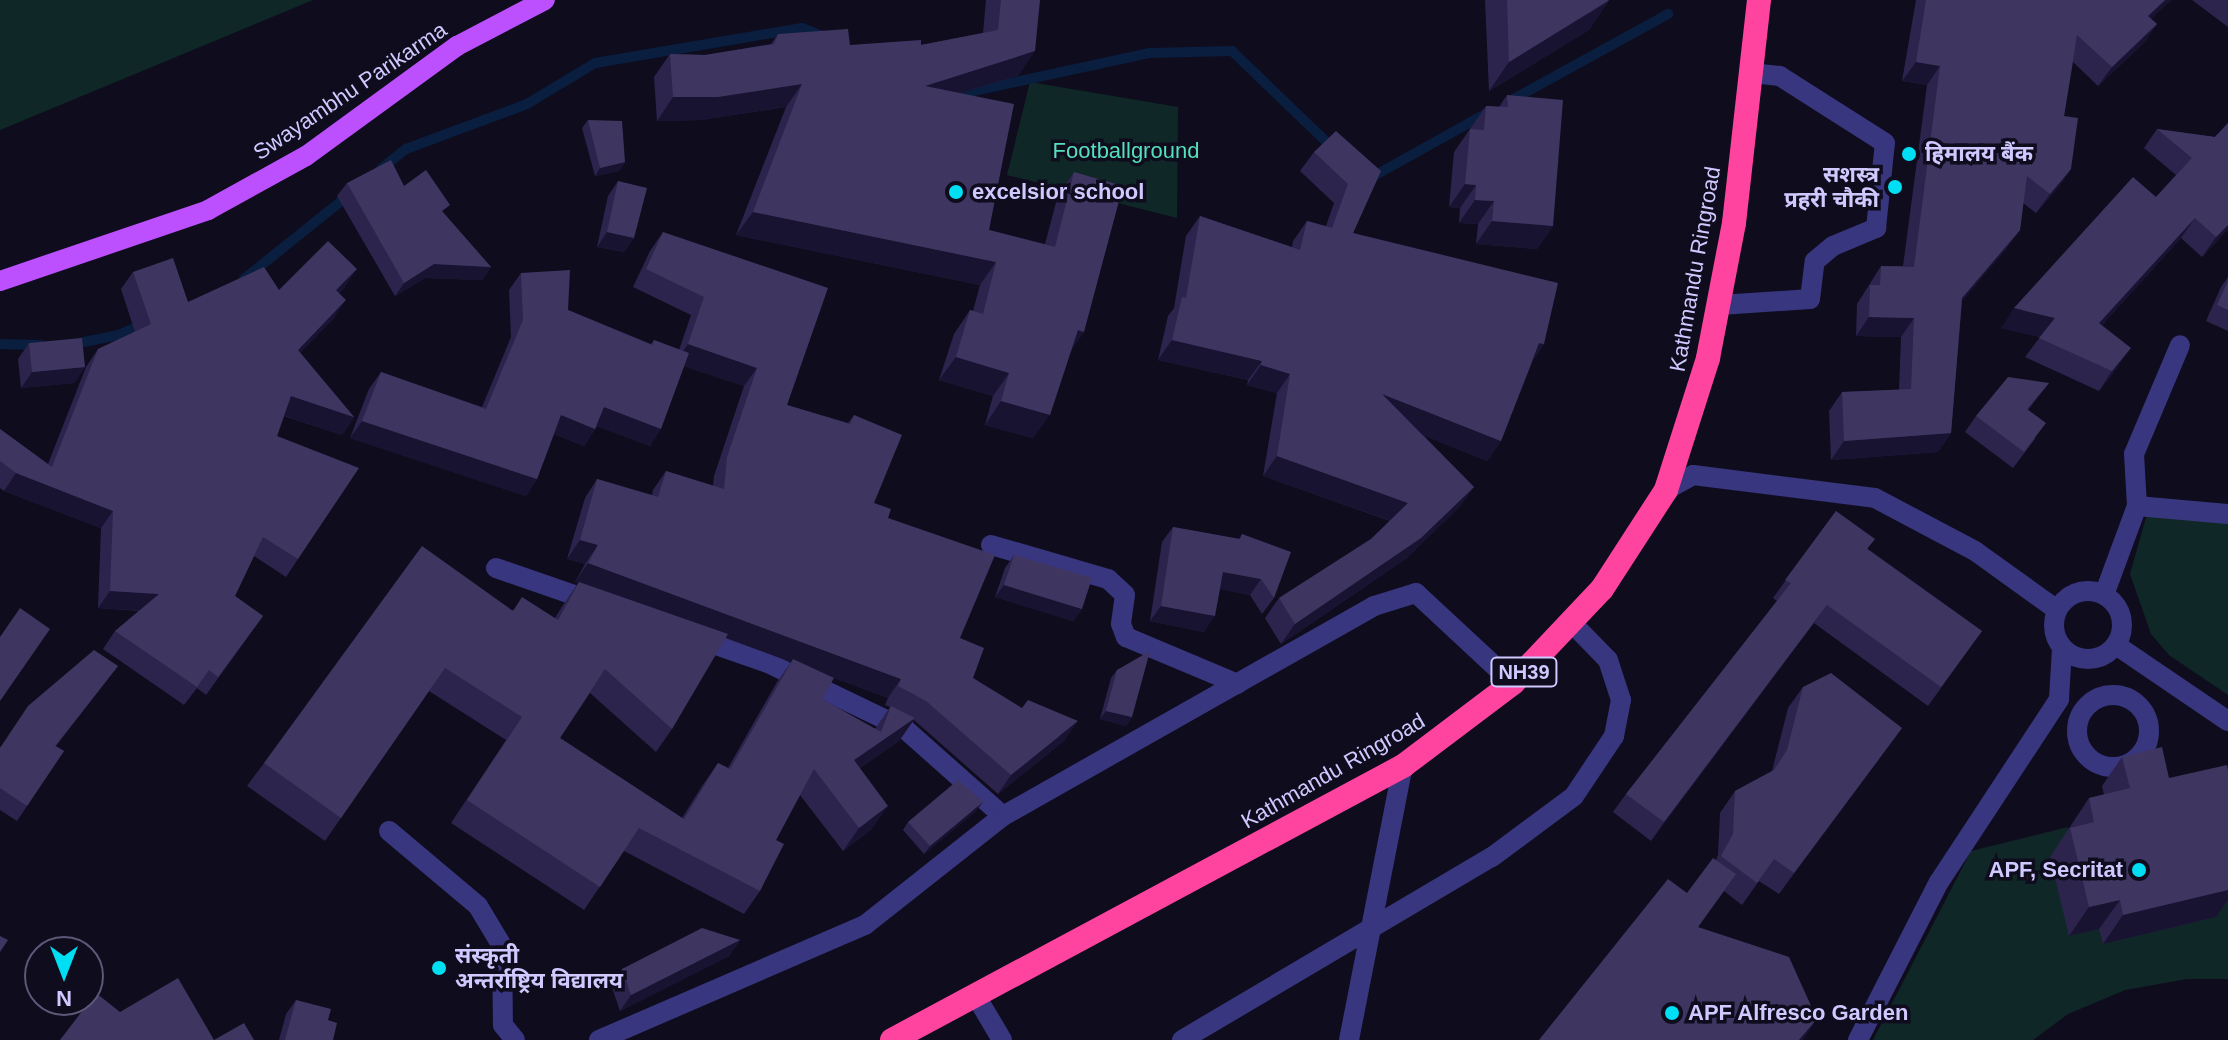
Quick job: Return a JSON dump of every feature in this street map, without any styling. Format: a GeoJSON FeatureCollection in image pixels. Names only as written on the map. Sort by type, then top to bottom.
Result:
{"type":"FeatureCollection","features":[{"type":"Feature","properties":{"kind":"highway","name":"Kathmandu Ringroad"},"geometry":{"type":"LineString","coordinates":[[892,1040],[1403,766],[1513,683],[1573,624],[1625,558],[1666,490],[1693,415],[1720,305],[1759,0]]}},
{"type":"Feature","properties":{"kind":"main road","name":"Swayambhu Parikarma"},"geometry":{"type":"LineString","coordinates":[[0,281],[208,210],[306,156],[457,46],[545,0]]}},
{"type":"Feature","properties":{"kind":"street"},"geometry":{"type":"LineString","coordinates":[[1720,305],[1810,299],[1815,261],[1833,246],[1876,228],[1885,143],[1780,76],[1750,73]]}},
{"type":"Feature","properties":{"kind":"street"},"geometry":{"type":"LineString","coordinates":[[2104,595],[2137,506],[2134,454],[2180,345]]}},
{"type":"Feature","properties":{"kind":"street"},"geometry":{"type":"LineString","coordinates":[[1666,490],[1693,475],[1875,498],[1975,551],[2057,610]]}},
{"type":"Feature","properties":{"kind":"street"},"geometry":{"type":"LineString","coordinates":[[2137,506],[2228,514]]}},
{"type":"Feature","properties":{"kind":"street"},"geometry":{"type":"LineString","coordinates":[[991,545],[1108,579],[1125,595],[1121,624],[1126,637],[1238,684]]}},
{"type":"Feature","properties":{"kind":"street"},"geometry":{"type":"LineString","coordinates":[[496,568],[611,608]]}},
{"type":"Feature","properties":{"kind":"street"},"geometry":{"type":"LineString","coordinates":[[599,1040],[865,925],[1003,816],[1374,606],[1416,593],[1513,683]]}},
{"type":"Feature","properties":{"kind":"street"},"geometry":{"type":"LineString","coordinates":[[1857,1036],[1939,882],[2059,699],[2062,648],[2054,629],[2057,610],[2077,593],[2104,595],[2121,615],[2116,645],[2102,657],[2087,660],[2062,648]]}},
{"type":"Feature","properties":{"kind":"street"},"geometry":{"type":"LineString","coordinates":[[1182,1040],[1492,857],[1574,796],[1594,773],[1614,736],[1621,700],[1608,660],[1573,624]]}},
{"type":"Feature","properties":{"kind":"street"},"geometry":{"type":"LineString","coordinates":[[668,628],[768,663],[905,729],[1003,816]]}},
{"type":"Feature","properties":{"kind":"street"},"geometry":{"type":"LineString","coordinates":[[2116,645],[2228,721]]}},
{"type":"Feature","properties":{"kind":"street"},"geometry":{"type":"LineString","coordinates":[[2059,699],[2081,714]]}},
{"type":"Feature","properties":{"kind":"street"},"geometry":{"type":"LineString","coordinates":[[1349,1040],[1403,766]]}},
{"type":"Feature","properties":{"kind":"street"},"geometry":{"type":"LineString","coordinates":[[389,831],[478,906],[502,946],[503,1025],[515,1040]]}},
{"type":"Feature","properties":{"kind":"street"},"geometry":{"type":"LineString","coordinates":[[976,996],[1002,1040]]}},
{"type":"Feature","properties":{"kind":"green space"},"geometry":{"type":"Polygon","coordinates":[[[0,0],[313,0],[0,130],[0,0]]]}},
{"type":"Feature","properties":{"kind":"green space","name":"Footballground"},"geometry":{"type":"Polygon","coordinates":[[[1030,82],[1178,107],[1177,218],[1007,175],[1030,82]]]}},
{"type":"Feature","properties":{"kind":"green space"},"geometry":{"type":"Polygon","coordinates":[[[2147,514],[2228,520],[2228,695],[2169,655],[2151,634],[2130,574],[2147,514]]]}},
{"type":"Feature","properties":{"kind":"green space"},"geometry":{"type":"Polygon","coordinates":[[[2068,827],[2099,929],[2228,897],[2228,979],[2187,979],[2125,990],[2068,1014],[2033,1040],[1873,1040],[1971,851],[2068,827]]]}},
{"type":"Feature","properties":{"kind":"building"},"geometry":{"type":"Polygon","coordinates":[[[1001,0],[1040,0],[1035,51],[925,86],[1014,104],[989,230],[1055,247],[1074,172],[1123,186],[1084,332],[1078,330],[1050,415],[1001,401],[1009,373],[956,357],[970,310],[983,314],[996,262],[753,212],[802,84],[718,97],[673,97],[670,54],[705,55],[774,44],[778,34],[848,29],[850,45],[921,40],[921,45],[998,30],[1001,0]]]}},
{"type":"Feature","properties":{"kind":"building"},"geometry":{"type":"Polygon","coordinates":[[[1507,0],[1609,0],[1509,62],[1507,0]]]}},
{"type":"Feature","properties":{"kind":"building"},"geometry":{"type":"Polygon","coordinates":[[[1926,0],[2165,0],[2148,16],[2157,24],[2112,67],[2077,35],[2064,116],[2078,118],[2071,169],[2050,194],[2027,176],[2020,230],[1962,298],[1951,433],[1844,441],[1842,392],[1911,389],[1914,318],[1869,317],[1870,285],[1880,285],[1881,266],[1914,267],[1940,66],[1916,62],[1926,0]]]}},
{"type":"Feature","properties":{"kind":"building"},"geometry":{"type":"Polygon","coordinates":[[[1507,95],[1563,100],[1553,226],[1492,221],[1494,201],[1475,200],[1476,185],[1465,184],[1470,129],[1484,130],[1486,106],[1508,107],[1507,95]]]}},
{"type":"Feature","properties":{"kind":"building"},"geometry":{"type":"Polygon","coordinates":[[[588,120],[622,121],[625,162],[600,168],[588,120]]]}},
{"type":"Feature","properties":{"kind":"building"},"geometry":{"type":"Polygon","coordinates":[[[2228,123],[2228,225],[2216,237],[2195,218],[2099,323],[2131,348],[2112,371],[2039,338],[2055,318],[2014,308],[2133,177],[2156,197],[2192,158],[2157,129],[2215,137],[2228,123]]]}},
{"type":"Feature","properties":{"kind":"building"},"geometry":{"type":"Polygon","coordinates":[[[1336,131],[1381,171],[1353,233],[1558,283],[1544,344],[1539,343],[1501,441],[1382,394],[1474,487],[1421,538],[1295,624],[1279,598],[1371,539],[1408,503],[1277,456],[1290,374],[1261,365],[1262,361],[1172,340],[1182,297],[1186,298],[1200,216],[1300,250],[1307,221],[1332,228],[1348,184],[1314,152],[1336,131]]]}},
{"type":"Feature","properties":{"kind":"building"},"geometry":{"type":"Polygon","coordinates":[[[391,160],[404,186],[426,170],[450,205],[442,211],[491,267],[434,264],[404,283],[347,183],[391,160]]]}},
{"type":"Feature","properties":{"kind":"building"},"geometry":{"type":"Polygon","coordinates":[[[618,181],[647,188],[634,238],[607,232],[618,181]]]}},
{"type":"Feature","properties":{"kind":"building"},"geometry":{"type":"Polygon","coordinates":[[[663,232],[828,288],[787,405],[850,424],[854,415],[902,435],[874,503],[891,509],[888,518],[995,555],[960,638],[984,648],[973,678],[1022,708],[1028,700],[1078,721],[1011,775],[926,701],[898,686],[901,679],[588,563],[598,545],[580,540],[597,479],[658,497],[666,471],[724,489],[727,457],[757,368],[688,344],[704,297],[646,269],[663,232]]]}},
{"type":"Feature","properties":{"kind":"building"},"geometry":{"type":"Polygon","coordinates":[[[328,241],[357,269],[336,290],[346,300],[298,350],[354,417],[291,396],[277,436],[359,468],[298,559],[263,537],[235,596],[263,616],[218,677],[209,670],[197,687],[115,631],[159,594],[110,591],[113,511],[16,473],[0,461],[0,429],[52,467],[98,349],[151,324],[133,272],[173,258],[188,302],[264,267],[279,290],[328,241]]]}},
{"type":"Feature","properties":{"kind":"building"},"geometry":{"type":"Polygon","coordinates":[[[570,270],[568,310],[652,345],[654,340],[689,353],[661,429],[604,407],[595,429],[561,415],[537,479],[362,421],[381,372],[486,409],[523,320],[521,273],[570,270]]]}},
{"type":"Feature","properties":{"kind":"building"},"geometry":{"type":"Polygon","coordinates":[[[2228,281],[2228,310],[2217,305],[2228,281]]]}},
{"type":"Feature","properties":{"kind":"building"},"geometry":{"type":"Polygon","coordinates":[[[82,338],[85,367],[32,372],[29,343],[82,338]]]}},
{"type":"Feature","properties":{"kind":"building"},"geometry":{"type":"Polygon","coordinates":[[[2008,377],[2049,383],[2027,409],[2046,423],[2024,452],[1976,416],[2008,377]]]}},
{"type":"Feature","properties":{"kind":"building"},"geometry":{"type":"Polygon","coordinates":[[[1836,511],[1875,539],[1867,549],[1982,631],[1941,687],[1827,605],[1664,822],[1626,794],[1791,583],[1785,580],[1836,511]]]}},
{"type":"Feature","properties":{"kind":"building"},"geometry":{"type":"Polygon","coordinates":[[[1173,527],[1240,539],[1242,534],[1291,552],[1274,598],[1261,579],[1223,572],[1215,616],[1161,606],[1173,527]]]}},
{"type":"Feature","properties":{"kind":"building"},"geometry":{"type":"Polygon","coordinates":[[[422,546],[513,611],[522,597],[558,620],[579,582],[728,634],[672,729],[605,669],[560,738],[684,819],[718,763],[730,769],[793,659],[834,678],[822,699],[881,732],[891,706],[915,718],[854,760],[888,806],[859,828],[814,769],[776,840],[784,844],[760,891],[639,828],[600,887],[467,800],[522,717],[445,668],[341,818],[264,763],[422,546]]]}},
{"type":"Feature","properties":{"kind":"building"},"geometry":{"type":"Polygon","coordinates":[[[1014,555],[1092,578],[1082,609],[1004,585],[1014,555]]]}},
{"type":"Feature","properties":{"kind":"building"},"geometry":{"type":"Polygon","coordinates":[[[20,608],[50,629],[0,701],[0,637],[20,608]]]}},
{"type":"Feature","properties":{"kind":"building"},"geometry":{"type":"Polygon","coordinates":[[[94,650],[118,666],[55,746],[64,751],[27,806],[0,788],[0,748],[28,706],[94,650]]]}},
{"type":"Feature","properties":{"kind":"building"},"geometry":{"type":"Polygon","coordinates":[[[1150,651],[1132,717],[1106,711],[1117,670],[1150,651]]]}},
{"type":"Feature","properties":{"kind":"building"},"geometry":{"type":"Polygon","coordinates":[[[1831,673],[1902,728],[1794,873],[1774,859],[1757,883],[1721,856],[1733,834],[1735,791],[1774,770],[1787,750],[1803,687],[1831,673]]]}},
{"type":"Feature","properties":{"kind":"building","name":"APF, Secritat"},"geometry":{"type":"Polygon","coordinates":[[[2162,747],[2169,778],[2227,765],[2228,890],[2123,915],[2120,900],[2089,907],[2070,828],[2094,822],[2089,798],[2130,788],[2122,757],[2162,747]]]}},
{"type":"Feature","properties":{"kind":"building"},"geometry":{"type":"Polygon","coordinates":[[[958,780],[983,802],[930,846],[908,822],[958,780]]]}},
{"type":"Feature","properties":{"kind":"building","name":"APF Alfresco Garden"},"geometry":{"type":"Polygon","coordinates":[[[1713,858],[1736,874],[1698,927],[1789,957],[1817,1019],[1799,1040],[1539,1040],[1668,879],[1687,893],[1713,858]]]}},
{"type":"Feature","properties":{"kind":"building"},"geometry":{"type":"Polygon","coordinates":[[[702,928],[740,940],[631,995],[622,969],[702,928]]]}},
{"type":"Feature","properties":{"kind":"building"},"geometry":{"type":"Polygon","coordinates":[[[0,936],[8,940],[0,952],[0,936]]]}},
{"type":"Feature","properties":{"kind":"building"},"geometry":{"type":"Polygon","coordinates":[[[178,978],[214,1040],[60,1040],[78,1016],[104,1016],[104,999],[120,1012],[178,978]]]}},
{"type":"Feature","properties":{"kind":"building"},"geometry":{"type":"Polygon","coordinates":[[[296,1000],[331,1009],[328,1020],[337,1023],[333,1040],[285,1040],[296,1000]]]}},
{"type":"Feature","properties":{"kind":"building"},"geometry":{"type":"Polygon","coordinates":[[[244,1023],[254,1040],[214,1040],[244,1023]]]}},
{"type":"Feature","properties":{"kind":"waterway"},"geometry":{"type":"LineString","coordinates":[[1508,102],[1668,14]]}},
{"type":"Feature","properties":{"kind":"waterway"},"geometry":{"type":"LineString","coordinates":[[381,169],[406,149],[527,104],[595,63],[802,28],[822,36]]}},
{"type":"Feature","properties":{"kind":"waterway"},"geometry":{"type":"LineString","coordinates":[[951,90],[960,94],[1149,53],[1232,51],[1334,149]]}},
{"type":"Feature","properties":{"kind":"waterway"},"geometry":{"type":"LineString","coordinates":[[1372,177],[1487,113]]}},
{"type":"Feature","properties":{"kind":"waterway"},"geometry":{"type":"LineString","coordinates":[[244,279],[350,194]]}},
{"type":"Feature","properties":{"kind":"waterway"},"geometry":{"type":"LineString","coordinates":[[69,345],[118,335],[146,323]]}},
{"type":"Feature","properties":{"kind":"waterway"},"geometry":{"type":"LineString","coordinates":[[0,344],[41,345]]}},
{"type":"Feature","properties":{"kind":"place","name":"हिमालय बैंक"},"geometry":{"type":"Point","coordinates":[1909,154]}},
{"type":"Feature","properties":{"kind":"place","name":"सशस्त्र प्रहरी चौकी"},"geometry":{"type":"Point","coordinates":[1895,187]}},
{"type":"Feature","properties":{"kind":"place","name":"excelsior school"},"geometry":{"type":"Point","coordinates":[956,192]}},
{"type":"Feature","properties":{"kind":"place","name":"APF, Secritat"},"geometry":{"type":"Point","coordinates":[2139,870]}},
{"type":"Feature","properties":{"kind":"place","name":"संस्कृती अन्तर्राष्ट्रिय विद्यालय"},"geometry":{"type":"Point","coordinates":[439,968]}},
{"type":"Feature","properties":{"kind":"place","name":"APF Alfresco Garden"},"geometry":{"type":"Point","coordinates":[1672,1013]}}]}
